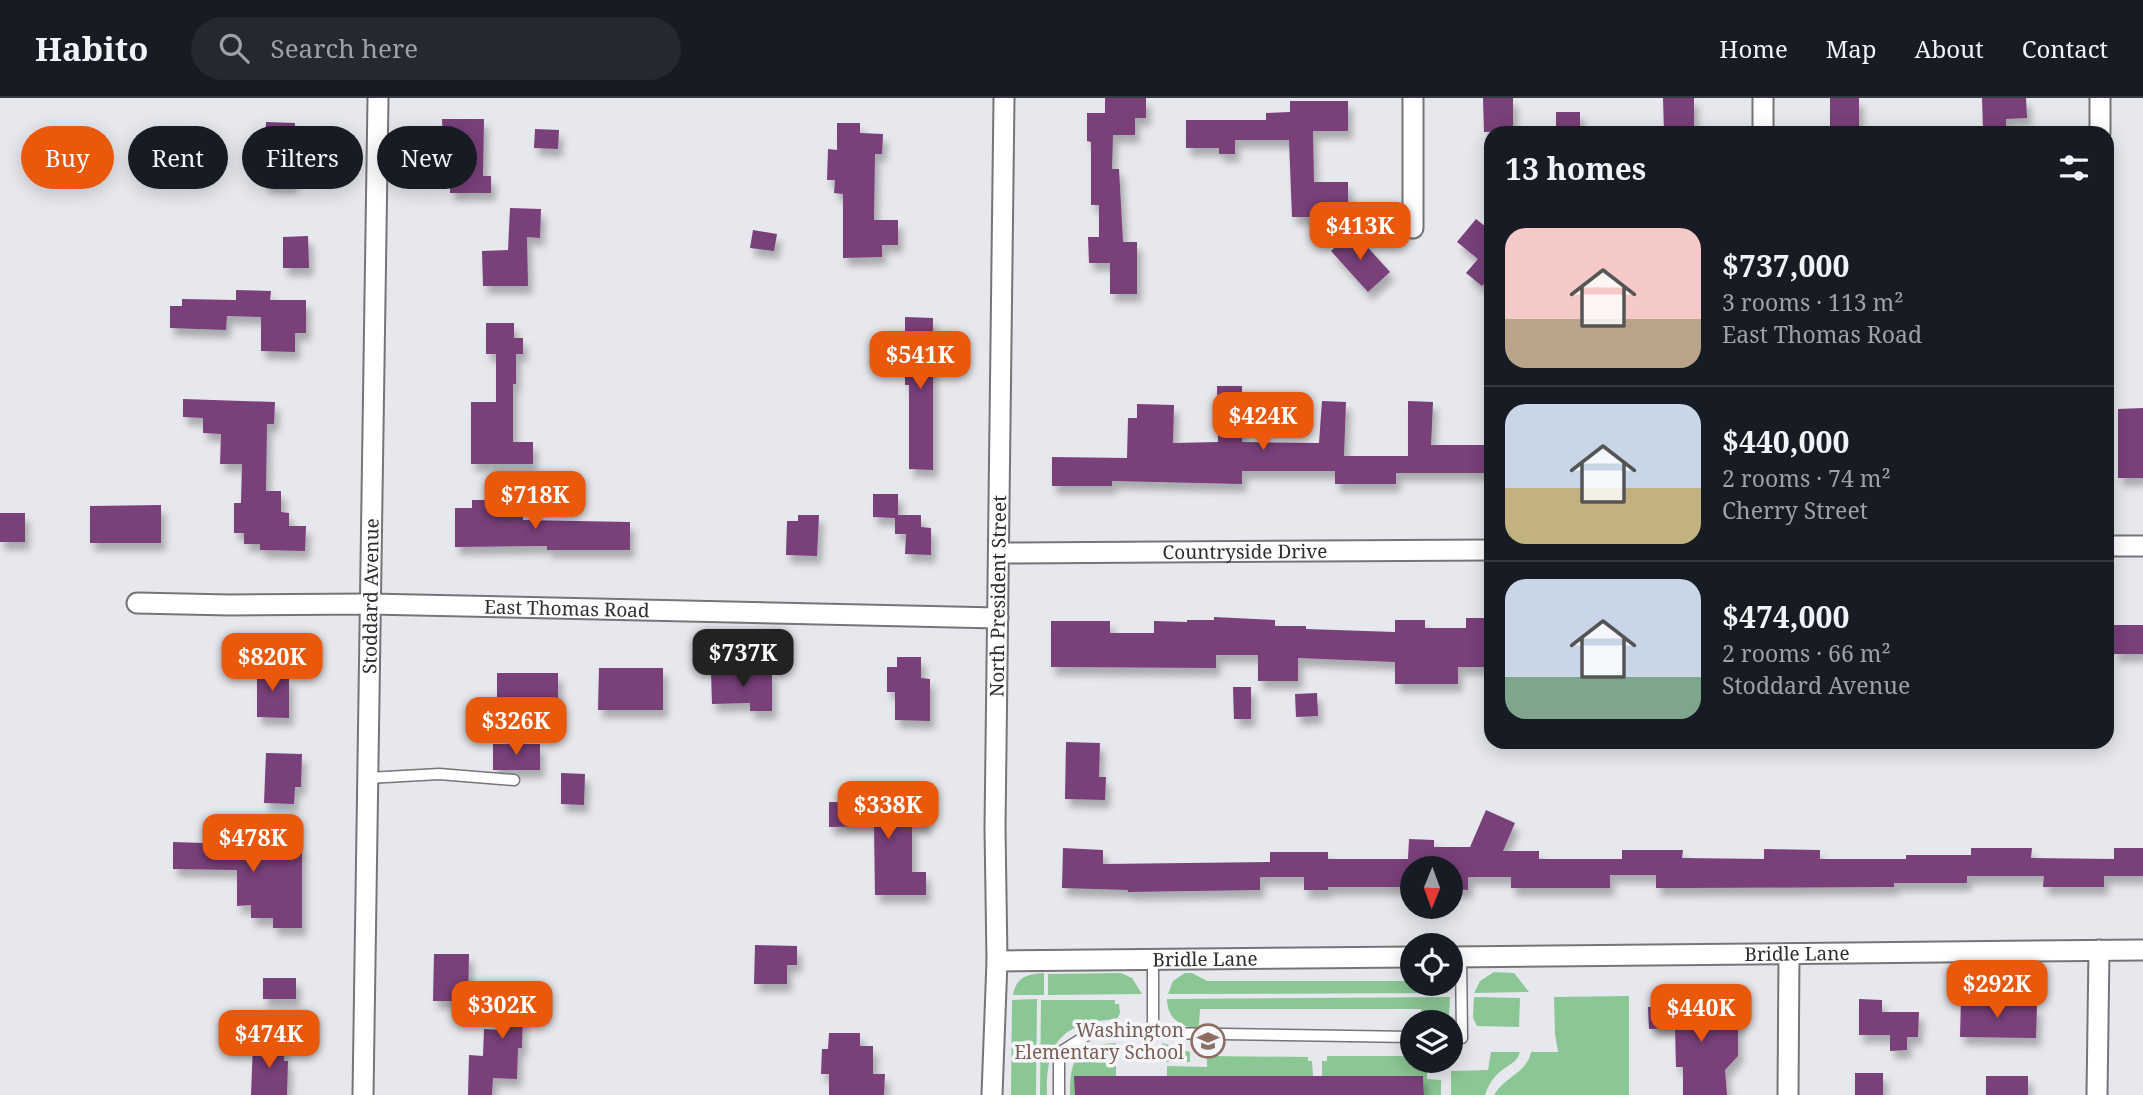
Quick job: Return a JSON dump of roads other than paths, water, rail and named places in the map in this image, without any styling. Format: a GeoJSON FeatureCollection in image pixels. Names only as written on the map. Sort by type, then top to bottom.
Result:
{"type":"FeatureCollection","features":[{"type":"Feature","properties":{"kind":"street","name":"Stoddard Avenue"},"geometry":{"type":"LineString","coordinates":[[363,1095],[378,98]]}},
{"type":"Feature","properties":{"kind":"street","name":"North President Street"},"geometry":{"type":"LineString","coordinates":[[992,1095],[997,961],[995,828],[1004,98]]}},
{"type":"Feature","properties":{"kind":"street"},"geometry":{"type":"LineString","coordinates":[[1413,98],[1413,228]]}},
{"type":"Feature","properties":{"kind":"street"},"geometry":{"type":"LineString","coordinates":[[1763,98],[1763,126]]}},
{"type":"Feature","properties":{"kind":"street"},"geometry":{"type":"LineString","coordinates":[[2100,98],[2100,126]]}},
{"type":"Feature","properties":{"kind":"street"},"geometry":{"type":"LineString","coordinates":[[2114,546],[2143,546]]}},
{"type":"Feature","properties":{"kind":"street","name":"Countryside Drive"},"geometry":{"type":"LineString","coordinates":[[1000,553],[1484,550]]}},
{"type":"Feature","properties":{"kind":"street","name":"East Thomas Road"},"geometry":{"type":"LineString","coordinates":[[137,603],[370,604],[998,618]]}},
{"type":"Feature","properties":{"kind":"street"},"geometry":{"type":"LineString","coordinates":[[2097,1095],[2099,950]]}},
{"type":"Feature","properties":{"kind":"street","name":"Bridle Lane"},"geometry":{"type":"LineString","coordinates":[[1463,957],[2143,950]]}},
{"type":"Feature","properties":{"kind":"street"},"geometry":{"type":"LineString","coordinates":[[1788,1095],[1789,954]]}},
{"type":"Feature","properties":{"kind":"street","name":"Bridle Lane"},"geometry":{"type":"LineString","coordinates":[[997,961],[1400,957]]}},
{"type":"Feature","properties":{"kind":"lane"},"geometry":{"type":"LineString","coordinates":[[368,778],[439,774],[514,780]]}},
{"type":"Feature","properties":{"kind":"lane"},"geometry":{"type":"LineString","coordinates":[[1153,960],[1153,1033]]}},
{"type":"Feature","properties":{"kind":"lane"},"geometry":{"type":"LineString","coordinates":[[1059,1095],[1059,1053],[1092,1032],[1400,1037]]}},
{"type":"Feature","properties":{"kind":"place","name":"Washington Elementary School"},"geometry":{"type":"Point","coordinates":[1208,1041]}}]}
